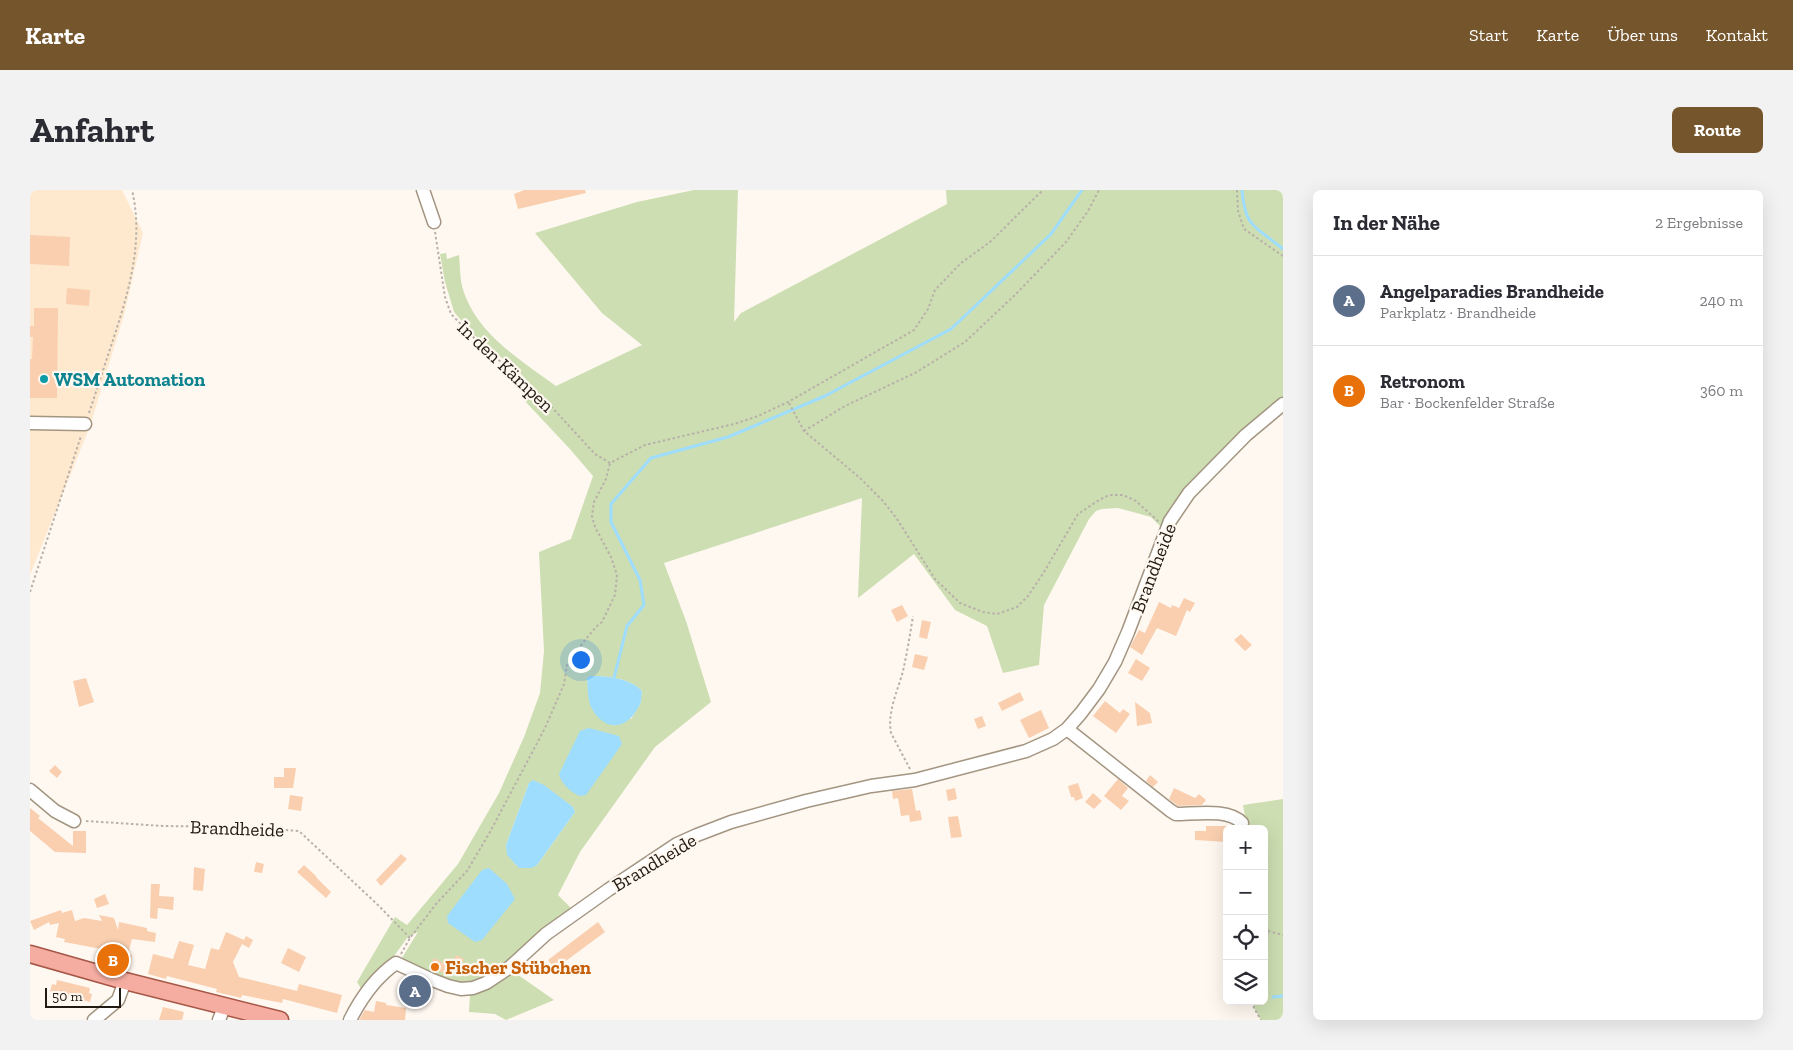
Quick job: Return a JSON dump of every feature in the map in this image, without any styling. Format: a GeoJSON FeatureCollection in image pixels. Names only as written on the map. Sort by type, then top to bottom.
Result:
{"type":"FeatureCollection","features":[{"type":"Feature","properties":{"kind":"main road"},"geometry":{"type":"LineString","coordinates":[[30,954],[125,981],[222,1013],[280,1020]]}},
{"type":"Feature","properties":{"kind":"street"},"geometry":{"type":"LineString","coordinates":[[423,190],[434,222]]}},
{"type":"Feature","properties":{"kind":"street","name":"Brandheide"},"geometry":{"type":"LineString","coordinates":[[396,962],[430,980],[448,986],[462,989],[479,986],[510,967],[546,934],[608,890],[677,844],[697,835],[731,822],[806,801],[871,786],[916,780],[1036,748],[1053,738],[1067,729],[1090,702],[1115,662],[1166,528],[1189,493],[1246,436],[1283,404]]}},
{"type":"Feature","properties":{"kind":"street"},"geometry":{"type":"LineString","coordinates":[[30,422],[85,424]]}},
{"type":"Feature","properties":{"kind":"street"},"geometry":{"type":"LineString","coordinates":[[1067,729],[1176,814],[1216,813],[1238,818],[1242,823]]}},
{"type":"Feature","properties":{"kind":"street"},"geometry":{"type":"LineString","coordinates":[[30,790],[55,811],[74,821]]}},
{"type":"Feature","properties":{"kind":"street"},"geometry":{"type":"LineString","coordinates":[[350,1020],[383,973],[396,962]]}},
{"type":"Feature","properties":{"kind":"street"},"geometry":{"type":"LineString","coordinates":[[94,1020],[118,1000],[125,981]]}},
{"type":"Feature","properties":{"kind":"path"},"geometry":{"type":"LineString","coordinates":[[30,592],[122,313],[136,252],[136,215],[132,190]]}},
{"type":"Feature","properties":{"kind":"path"},"geometry":{"type":"LineString","coordinates":[[396,962],[410,938],[436,904],[467,871],[490,832],[545,728],[564,684],[567,665],[581,645],[602,622],[615,595],[617,575],[611,557],[594,527],[592,516],[594,502],[606,480],[610,463],[645,445],[734,424],[788,402],[914,330],[928,309],[935,290],[961,263],[990,242],[1043,190]]}},
{"type":"Feature","properties":{"kind":"path"},"geometry":{"type":"LineString","coordinates":[[804,431],[845,406],[915,373],[965,342],[1016,294],[1066,242],[1088,211],[1099,190]]}},
{"type":"Feature","properties":{"kind":"path"},"geometry":{"type":"LineString","coordinates":[[1237,190],[1238,211],[1244,229],[1283,256]]}},
{"type":"Feature","properties":{"kind":"path","name":"In den Kämpen"},"geometry":{"type":"LineString","coordinates":[[434,222],[445,297],[451,314],[479,344],[546,401],[594,454],[610,463]]}},
{"type":"Feature","properties":{"kind":"path"},"geometry":{"type":"LineString","coordinates":[[788,402],[804,431],[860,478],[883,501],[897,519],[935,579],[960,603],[983,612],[997,614],[1017,607],[1028,596],[1044,572],[1078,514],[1109,495],[1123,495],[1136,501],[1166,528]]}},
{"type":"Feature","properties":{"kind":"path"},"geometry":{"type":"LineString","coordinates":[[913,616],[908,650],[891,715],[890,726],[895,740],[916,780]]}},
{"type":"Feature","properties":{"kind":"path","name":"Brandheide"},"geometry":{"type":"LineString","coordinates":[[74,821],[299,831],[378,904],[410,938]]}},
{"type":"Feature","properties":{"kind":"path"},"geometry":{"type":"LineString","coordinates":[[1268,931],[1283,935]]}},
{"type":"Feature","properties":{"kind":"path"},"geometry":{"type":"LineString","coordinates":[[1254,1005],[1261,1020]]}},
{"type":"Feature","properties":{"kind":"shaded area"},"geometry":{"type":"Polygon","coordinates":[[[30,190],[122,190],[143,233],[124,315],[90,426],[30,575],[30,190]]]}},
{"type":"Feature","properties":{"kind":"green space"},"geometry":{"type":"Polygon","coordinates":[[[694,190],[738,190],[734,322],[741,313],[947,204],[946,190],[1283,190],[1283,398],[1161,527],[1151,517],[1118,508],[1096,511],[1089,519],[1044,605],[1039,665],[1003,673],[987,626],[955,610],[914,554],[858,598],[862,498],[664,563],[686,621],[711,702],[655,747],[580,852],[558,895],[574,911],[483,983],[455,985],[400,961],[418,932],[407,938],[389,963],[363,992],[357,982],[395,917],[407,925],[458,864],[499,793],[524,737],[540,693],[544,651],[539,552],[571,539],[593,476],[522,398],[538,392],[520,373],[473,334],[454,312],[445,282],[440,254],[446,253],[447,259],[459,255],[462,286],[468,303],[488,331],[513,355],[556,386],[642,345],[602,313],[535,233],[637,202],[694,190]],[[590,676],[587,678],[590,702],[631,719],[640,704],[642,691],[625,681],[611,677],[590,676]],[[538,782],[529,783],[506,845],[508,855],[517,866],[537,865],[575,812],[573,807],[538,782]]]}},
{"type":"Feature","properties":{"kind":"green space"},"geometry":{"type":"Polygon","coordinates":[[[1283,799],[1283,1020],[1261,1020],[1254,1008],[1254,1005],[1268,1005],[1268,825],[1246,825],[1243,805],[1283,799]]]}},
{"type":"Feature","properties":{"kind":"green space"},"geometry":{"type":"Polygon","coordinates":[[[511,970],[554,1000],[506,1020],[495,1014],[469,1012],[470,993],[511,970]]]}},
{"type":"Feature","properties":{"kind":"water"},"geometry":{"type":"Polygon","coordinates":[[[590,676],[611,677],[625,681],[642,691],[640,704],[629,720],[617,725],[610,725],[598,717],[592,709],[588,698],[587,678],[590,676]]]}},
{"type":"Feature","properties":{"kind":"water"},"geometry":{"type":"Polygon","coordinates":[[[589,728],[619,736],[622,744],[586,795],[580,796],[573,793],[567,787],[559,774],[580,731],[589,728]]]}},
{"type":"Feature","properties":{"kind":"water"},"geometry":{"type":"Polygon","coordinates":[[[533,780],[544,785],[573,807],[575,812],[537,865],[532,868],[519,868],[507,855],[506,845],[529,783],[533,780]]]}},
{"type":"Feature","properties":{"kind":"water"},"geometry":{"type":"Polygon","coordinates":[[[489,868],[507,884],[515,899],[482,940],[475,942],[448,923],[447,916],[482,870],[489,868]]]}},
{"type":"Feature","properties":{"kind":"building"},"geometry":{"type":"Polygon","coordinates":[[[524,190],[585,190],[586,193],[518,209],[514,194],[524,190]]]}},
{"type":"Feature","properties":{"kind":"building"},"geometry":{"type":"Polygon","coordinates":[[[30,235],[70,237],[69,266],[30,264],[30,235]]]}},
{"type":"Feature","properties":{"kind":"building"},"geometry":{"type":"Polygon","coordinates":[[[67,288],[90,290],[89,306],[66,304],[67,288]]]}},
{"type":"Feature","properties":{"kind":"building"},"geometry":{"type":"Polygon","coordinates":[[[34,308],[58,308],[57,398],[30,398],[30,359],[32,359],[33,337],[30,337],[30,326],[34,326],[34,308]]]}},
{"type":"Feature","properties":{"kind":"building"},"geometry":{"type":"Polygon","coordinates":[[[1184,598],[1195,603],[1190,612],[1187,610],[1176,636],[1157,628],[1142,655],[1130,647],[1139,630],[1145,633],[1159,602],[1171,608],[1172,605],[1179,608],[1184,598]]]}},
{"type":"Feature","properties":{"kind":"building"},"geometry":{"type":"Polygon","coordinates":[[[902,605],[908,616],[897,622],[891,610],[902,605]]]}},
{"type":"Feature","properties":{"kind":"building"},"geometry":{"type":"Polygon","coordinates":[[[922,620],[931,622],[927,639],[919,637],[922,620]]]}},
{"type":"Feature","properties":{"kind":"building"},"geometry":{"type":"Polygon","coordinates":[[[1241,634],[1252,645],[1245,651],[1234,640],[1241,634]]]}},
{"type":"Feature","properties":{"kind":"building"},"geometry":{"type":"Polygon","coordinates":[[[915,654],[928,657],[924,670],[912,667],[915,654]]]}},
{"type":"Feature","properties":{"kind":"building"},"geometry":{"type":"Polygon","coordinates":[[[1136,659],[1150,668],[1142,681],[1128,673],[1136,659]]]}},
{"type":"Feature","properties":{"kind":"building"},"geometry":{"type":"Polygon","coordinates":[[[86,678],[94,702],[79,707],[73,681],[86,678]]]}},
{"type":"Feature","properties":{"kind":"building"},"geometry":{"type":"Polygon","coordinates":[[[1020,692],[1024,700],[1002,711],[998,703],[1020,692]]]}},
{"type":"Feature","properties":{"kind":"building"},"geometry":{"type":"Polygon","coordinates":[[[1105,701],[1120,713],[1123,709],[1130,714],[1116,733],[1093,716],[1105,701]]]}},
{"type":"Feature","properties":{"kind":"building"},"geometry":{"type":"Polygon","coordinates":[[[1135,702],[1150,713],[1152,723],[1137,726],[1135,702]]]}},
{"type":"Feature","properties":{"kind":"building"},"geometry":{"type":"Polygon","coordinates":[[[1041,710],[1049,728],[1029,738],[1020,720],[1041,710]]]}},
{"type":"Feature","properties":{"kind":"building"},"geometry":{"type":"Polygon","coordinates":[[[982,716],[986,726],[978,729],[974,719],[982,716]]]}},
{"type":"Feature","properties":{"kind":"building"},"geometry":{"type":"Polygon","coordinates":[[[55,765],[62,772],[57,778],[49,771],[55,765]]]}},
{"type":"Feature","properties":{"kind":"building"},"geometry":{"type":"Polygon","coordinates":[[[284,768],[296,768],[293,788],[274,788],[274,777],[284,777],[284,768]]]}},
{"type":"Feature","properties":{"kind":"building"},"geometry":{"type":"Polygon","coordinates":[[[1150,775],[1158,782],[1153,787],[1146,781],[1150,775]]]}},
{"type":"Feature","properties":{"kind":"building"},"geometry":{"type":"Polygon","coordinates":[[[1118,779],[1128,788],[1122,796],[1129,801],[1121,810],[1104,796],[1118,779]]]}},
{"type":"Feature","properties":{"kind":"building"},"geometry":{"type":"Polygon","coordinates":[[[1078,783],[1083,798],[1075,801],[1074,797],[1071,797],[1068,786],[1078,783]]]}},
{"type":"Feature","properties":{"kind":"building"},"geometry":{"type":"Polygon","coordinates":[[[955,788],[957,799],[948,801],[946,790],[955,788]]]}},
{"type":"Feature","properties":{"kind":"building"},"geometry":{"type":"Polygon","coordinates":[[[1174,788],[1195,798],[1199,794],[1206,800],[1202,805],[1178,806],[1169,799],[1174,788]]]}},
{"type":"Feature","properties":{"kind":"building"},"geometry":{"type":"Polygon","coordinates":[[[912,789],[916,811],[920,810],[922,820],[910,822],[909,815],[901,816],[898,798],[893,799],[892,791],[912,789]]]}},
{"type":"Feature","properties":{"kind":"building"},"geometry":{"type":"Polygon","coordinates":[[[1093,793],[1102,801],[1094,809],[1085,802],[1093,793]]]}},
{"type":"Feature","properties":{"kind":"building"},"geometry":{"type":"Polygon","coordinates":[[[290,795],[303,797],[301,811],[288,809],[290,795]]]}},
{"type":"Feature","properties":{"kind":"building"},"geometry":{"type":"Polygon","coordinates":[[[30,808],[40,816],[38,818],[73,846],[73,831],[86,831],[86,853],[55,852],[30,831],[30,808]]]}},
{"type":"Feature","properties":{"kind":"building"},"geometry":{"type":"Polygon","coordinates":[[[958,816],[962,837],[951,838],[948,817],[958,816]]]}},
{"type":"Feature","properties":{"kind":"building"},"geometry":{"type":"Polygon","coordinates":[[[1206,826],[1223,826],[1223,842],[1195,840],[1195,831],[1206,831],[1206,826]]]}},
{"type":"Feature","properties":{"kind":"building"},"geometry":{"type":"Polygon","coordinates":[[[401,854],[407,859],[381,886],[376,880],[401,854]]]}},
{"type":"Feature","properties":{"kind":"building"},"geometry":{"type":"Polygon","coordinates":[[[256,862],[264,864],[262,873],[254,872],[256,862]]]}},
{"type":"Feature","properties":{"kind":"building"},"geometry":{"type":"Polygon","coordinates":[[[304,865],[331,892],[326,898],[297,872],[304,865]]]}},
{"type":"Feature","properties":{"kind":"building"},"geometry":{"type":"Polygon","coordinates":[[[194,867],[205,869],[203,891],[193,890],[194,867]]]}},
{"type":"Feature","properties":{"kind":"building"},"geometry":{"type":"Polygon","coordinates":[[[151,884],[160,884],[159,896],[174,897],[173,910],[158,908],[157,919],[150,918],[151,884]]]}},
{"type":"Feature","properties":{"kind":"building"},"geometry":{"type":"Polygon","coordinates":[[[105,894],[109,904],[97,908],[94,899],[105,894]]]}},
{"type":"Feature","properties":{"kind":"building"},"geometry":{"type":"Polygon","coordinates":[[[61,910],[62,913],[72,910],[75,921],[84,918],[102,921],[99,915],[114,918],[118,930],[119,922],[147,928],[147,931],[156,933],[155,942],[132,939],[128,954],[132,955],[130,966],[104,960],[107,950],[64,942],[65,939],[56,937],[59,923],[50,925],[49,922],[34,930],[30,921],[61,910]]]}},
{"type":"Feature","properties":{"kind":"building"},"geometry":{"type":"Polygon","coordinates":[[[598,922],[605,932],[555,969],[548,960],[598,922]]]}},
{"type":"Feature","properties":{"kind":"building"},"geometry":{"type":"Polygon","coordinates":[[[226,932],[244,940],[233,962],[239,977],[297,991],[299,984],[342,995],[337,1013],[283,999],[282,1003],[242,995],[241,998],[216,992],[217,989],[167,976],[166,979],[148,974],[153,954],[173,959],[179,941],[194,945],[188,965],[205,969],[211,948],[219,950],[226,932]]]}},
{"type":"Feature","properties":{"kind":"building"},"geometry":{"type":"Polygon","coordinates":[[[246,936],[253,940],[249,948],[242,944],[246,936]]]}},
{"type":"Feature","properties":{"kind":"building"},"geometry":{"type":"Polygon","coordinates":[[[288,948],[306,957],[299,972],[281,963],[288,948]]]}},
{"type":"Feature","properties":{"kind":"building"},"geometry":{"type":"Polygon","coordinates":[[[456,955],[464,959],[458,971],[450,966],[456,955]]]}},
{"type":"Feature","properties":{"kind":"building"},"geometry":{"type":"Polygon","coordinates":[[[434,958],[447,965],[443,973],[430,966],[434,958]]]}},
{"type":"Feature","properties":{"kind":"building"},"geometry":{"type":"Polygon","coordinates":[[[57,980],[90,988],[89,993],[92,994],[90,1002],[50,992],[52,984],[56,985],[57,980]]]}},
{"type":"Feature","properties":{"kind":"building"},"geometry":{"type":"Polygon","coordinates":[[[376,1001],[386,1003],[386,1005],[406,1008],[405,1020],[359,1020],[365,1010],[374,1012],[376,1001]]]}},
{"type":"Feature","properties":{"kind":"building"},"geometry":{"type":"Polygon","coordinates":[[[163,1007],[184,1012],[182,1020],[159,1020],[163,1007]]]}},
{"type":"Feature","properties":{"kind":"waterway"},"geometry":{"type":"LineString","coordinates":[[614,678],[627,626],[644,605],[640,580],[611,522],[611,504],[651,458],[728,437],[825,396],[951,329],[1051,234],[1082,190]]}},
{"type":"Feature","properties":{"kind":"waterway"},"geometry":{"type":"LineString","coordinates":[[1242,190],[1249,220],[1259,231],[1283,249]]}},
{"type":"Feature","properties":{"kind":"waterway"},"geometry":{"type":"LineString","coordinates":[[1273,997],[1283,996]]}},
{"type":"Feature","properties":{"kind":"place","name":"WSM Automation"},"geometry":{"type":"Point","coordinates":[44,379]}},
{"type":"Feature","properties":{"kind":"place","name":"Retronom"},"geometry":{"type":"Point","coordinates":[113,960]}},
{"type":"Feature","properties":{"kind":"place","name":"Fischer Stübchen"},"geometry":{"type":"Point","coordinates":[435,967]}},
{"type":"Feature","properties":{"kind":"place","name":"Angelparadies Brandheide"},"geometry":{"type":"Point","coordinates":[415,991]}}]}
